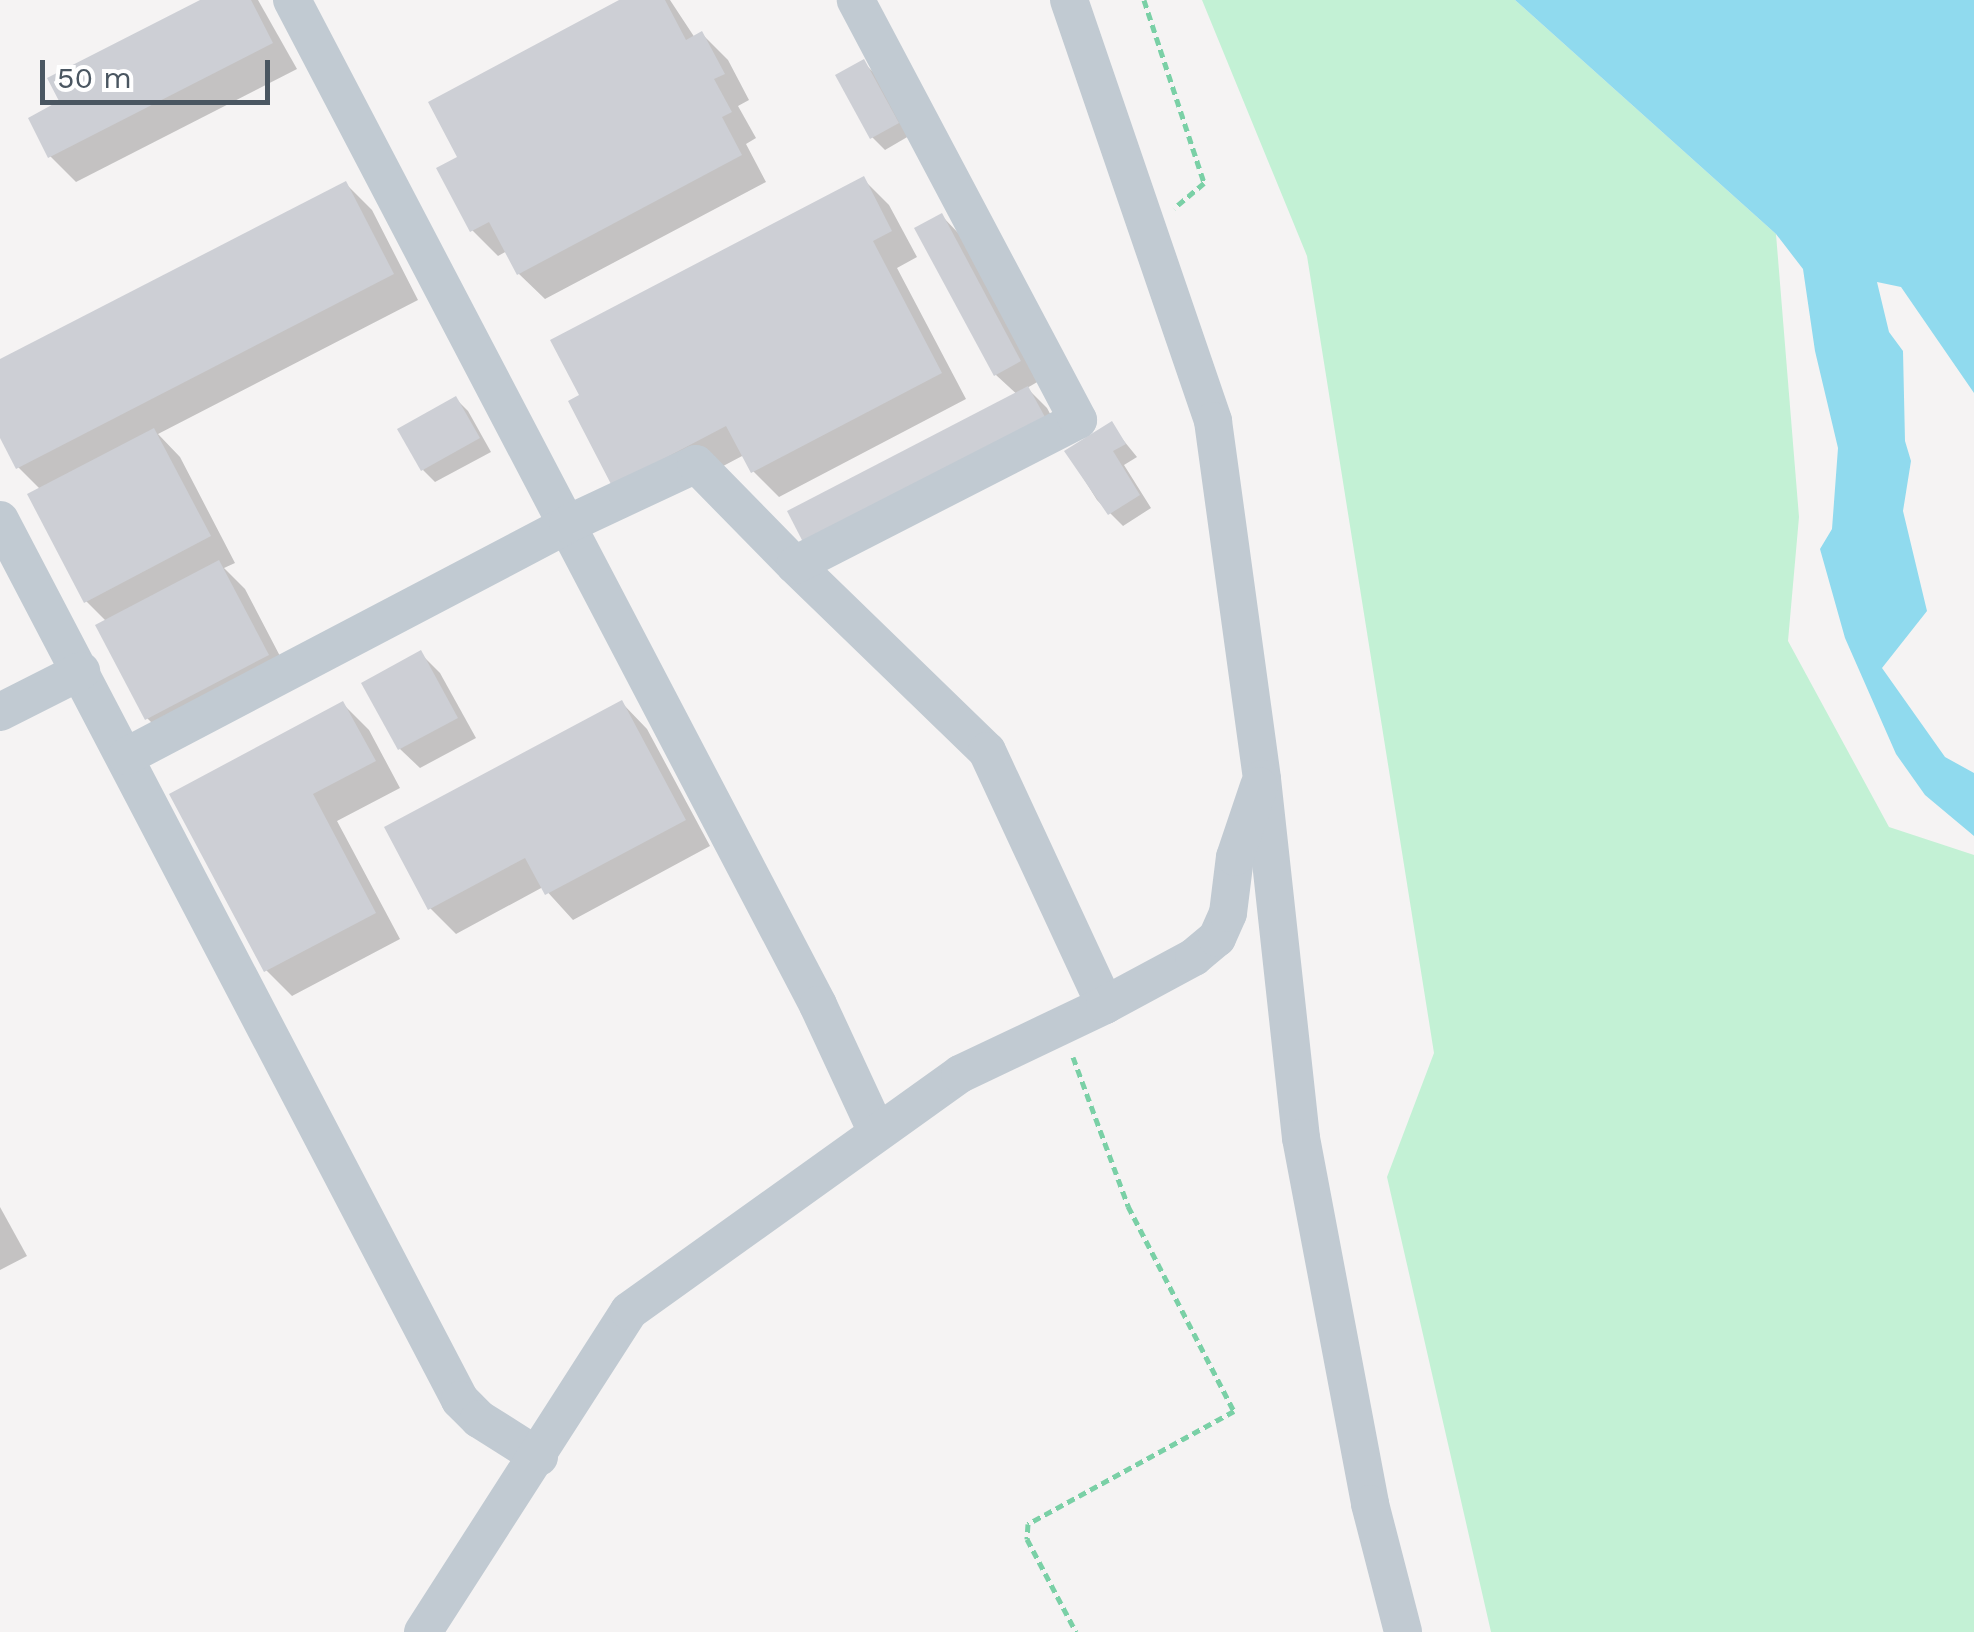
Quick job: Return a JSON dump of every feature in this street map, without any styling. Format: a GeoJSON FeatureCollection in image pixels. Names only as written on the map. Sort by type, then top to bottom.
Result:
{"type":"FeatureCollection","features":[{"type":"Feature","properties":{"kind":"street"},"geometry":{"type":"LineString","coordinates":[[292,0],[818,1005],[876,1130]]}},
{"type":"Feature","properties":{"kind":"street"},"geometry":{"type":"LineString","coordinates":[[795,564],[1078,420],[856,0]]}},
{"type":"Feature","properties":{"kind":"street"},"geometry":{"type":"LineString","coordinates":[[1069,0],[1213,421],[1262,780],[1301,1138],[1370,1504],[1402,1632]]}},
{"type":"Feature","properties":{"kind":"street"},"geometry":{"type":"LineString","coordinates":[[127,756],[568,524],[696,464],[987,750],[1106,1005]]}},
{"type":"Feature","properties":{"kind":"street"},"geometry":{"type":"LineString","coordinates":[[0,520],[127,756],[460,1400],[479,1419],[539,1457]]}},
{"type":"Feature","properties":{"kind":"street"},"geometry":{"type":"LineString","coordinates":[[0,712],[82,671]]}},
{"type":"Feature","properties":{"kind":"street"},"geometry":{"type":"LineString","coordinates":[[422,1632],[539,1457],[629,1310],[876,1130],[960,1074],[1106,1005],[1194,957],[1216,938],[1228,914],[1235,857],[1248,806],[1262,780]]}},
{"type":"Feature","properties":{"kind":"path"},"geometry":{"type":"LineString","coordinates":[[1144,0],[1204,183],[1150,228]]}},
{"type":"Feature","properties":{"kind":"path"},"geometry":{"type":"LineString","coordinates":[[1061,1026],[1128,1206],[1234,1411],[1028,1524],[1027,1539],[1076,1632]]}},
{"type":"Feature","properties":{"kind":"green space"},"geometry":{"type":"Polygon","coordinates":[[[1202,0],[1515,0],[1776,234],[1799,517],[1788,641],[1889,827],[1974,855],[1974,1632],[1491,1632],[1387,1177],[1434,1053],[1307,256],[1202,0]]]}},
{"type":"Feature","properties":{"kind":"water"},"geometry":{"type":"Polygon","coordinates":[[[1515,0],[1974,0],[1974,393],[1901,287],[1877,282],[1889,332],[1903,351],[1905,441],[1911,461],[1903,511],[1927,611],[1882,668],[1945,757],[1974,773],[1974,836],[1925,795],[1896,754],[1845,638],[1820,549],[1832,529],[1838,448],[1815,351],[1803,269],[1776,234],[1515,0]]]}},
{"type":"Feature","properties":{"kind":"building"},"geometry":{"type":"Polygon","coordinates":[[[200,0],[251,0],[273,43],[48,158],[28,118],[59,101],[47,78],[200,0]]]}},
{"type":"Feature","properties":{"kind":"building"},"geometry":{"type":"Polygon","coordinates":[[[619,0],[665,0],[686,40],[702,31],[725,74],[714,79],[732,112],[722,117],[742,155],[517,275],[489,222],[470,232],[436,168],[457,157],[428,102],[619,0]]]}},
{"type":"Feature","properties":{"kind":"building"},"geometry":{"type":"Polygon","coordinates":[[[864,59],[899,123],[870,139],[835,75],[864,59]]]}},
{"type":"Feature","properties":{"kind":"building"},"geometry":{"type":"Polygon","coordinates":[[[864,176],[892,231],[873,241],[942,373],[751,473],[726,426],[612,486],[568,401],[579,395],[550,340],[864,176]]]}},
{"type":"Feature","properties":{"kind":"building"},"geometry":{"type":"Polygon","coordinates":[[[346,181],[394,274],[16,469],[0,438],[0,359],[346,181]]]}},
{"type":"Feature","properties":{"kind":"building"},"geometry":{"type":"Polygon","coordinates":[[[942,213],[1021,361],[994,376],[914,228],[942,213]]]}},
{"type":"Feature","properties":{"kind":"building"},"geometry":{"type":"Polygon","coordinates":[[[1028,386],[1045,417],[803,542],[787,511],[1028,386]]]}},
{"type":"Feature","properties":{"kind":"building"},"geometry":{"type":"Polygon","coordinates":[[[456,396],[480,438],[421,471],[397,429],[456,396]]]}},
{"type":"Feature","properties":{"kind":"building"},"geometry":{"type":"Polygon","coordinates":[[[1112,421],[1126,444],[1113,451],[1140,495],[1108,515],[1064,451],[1112,421]]]}},
{"type":"Feature","properties":{"kind":"building"},"geometry":{"type":"Polygon","coordinates":[[[154,428],[211,536],[84,603],[27,494],[154,428]]]}},
{"type":"Feature","properties":{"kind":"building"},"geometry":{"type":"Polygon","coordinates":[[[219,560],[269,655],[145,720],[95,625],[219,560]]]}},
{"type":"Feature","properties":{"kind":"building"},"geometry":{"type":"Polygon","coordinates":[[[421,650],[458,718],[398,750],[361,683],[421,650]]]}},
{"type":"Feature","properties":{"kind":"building"},"geometry":{"type":"Polygon","coordinates":[[[622,700],[686,820],[545,895],[525,858],[428,910],[384,827],[622,700]]]}},
{"type":"Feature","properties":{"kind":"building"},"geometry":{"type":"Polygon","coordinates":[[[343,701],[376,761],[313,794],[376,913],[264,972],[169,794],[343,701]]]}}]}
